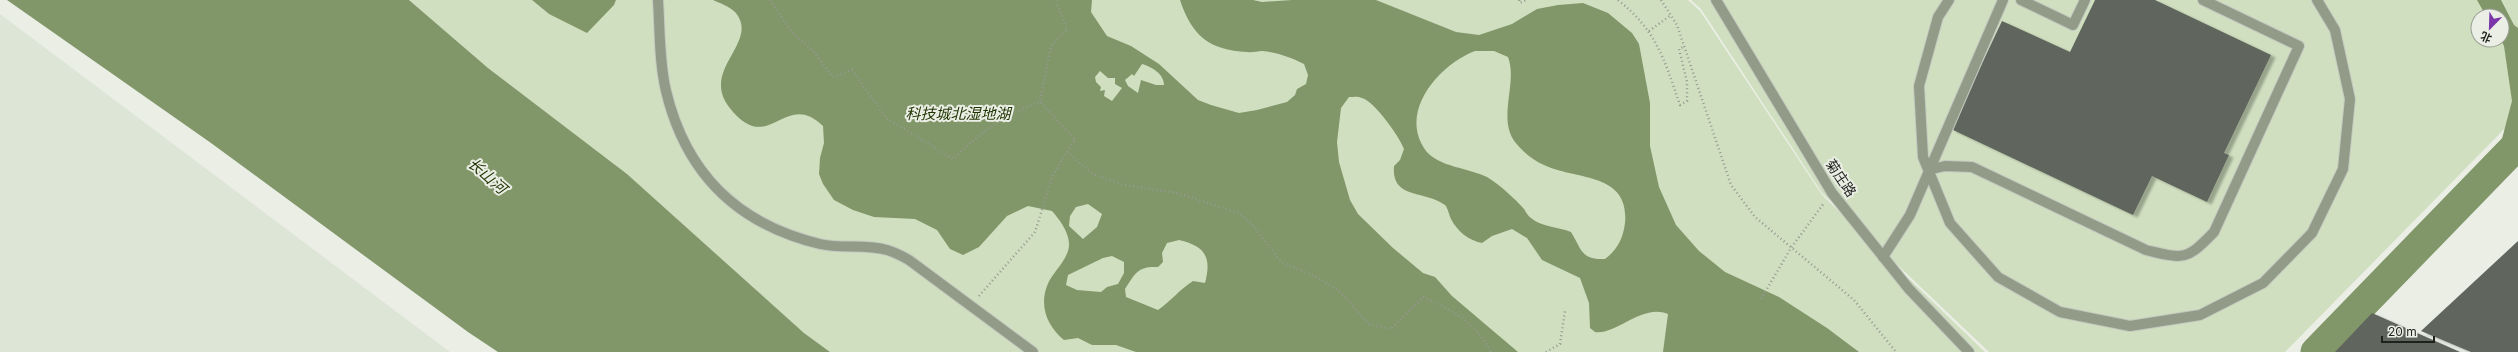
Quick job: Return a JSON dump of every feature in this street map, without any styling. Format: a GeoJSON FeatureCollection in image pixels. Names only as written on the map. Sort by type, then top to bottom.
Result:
{"type":"FeatureCollection","features":[{"type":"Feature","properties":{"kind":"street"},"geometry":{"type":"LineString","coordinates":[[658,0],[662,64],[666,91],[677,124],[690,156],[706,179],[728,200],[757,220],[790,235],[821,244],[886,250],[909,260],[973,305],[1033,352]]}},
{"type":"Feature","properties":{"kind":"street","name":"菊庄路"},"geometry":{"type":"LineString","coordinates":[[1716,0],[1832,193],[1909,289],[1969,352]]}},
{"type":"Feature","properties":{"kind":"street"},"geometry":{"type":"LineString","coordinates":[[1949,0],[1938,17],[1918,86],[1922,157],[1950,223],[1998,277],[2060,312],[2130,326],[2200,315],[2263,283],[2312,233],[2343,169],[2350,99],[2335,30],[2317,0]]}},
{"type":"Feature","properties":{"kind":"street"},"geometry":{"type":"LineString","coordinates":[[1883,257],[1910,215],[1928,170],[2003,0]]}},
{"type":"Feature","properties":{"kind":"street"},"geometry":{"type":"LineString","coordinates":[[2021,0],[2074,25],[2085,0]]}},
{"type":"Feature","properties":{"kind":"street"},"geometry":{"type":"LineString","coordinates":[[1928,170],[1945,166],[1972,167],[2146,250],[2177,258],[2196,250],[2214,232],[2299,46],[2203,0]]}},
{"type":"Feature","properties":{"kind":"path"},"geometry":{"type":"LineString","coordinates":[[770,0],[791,31],[814,52],[833,77],[852,70],[886,118],[953,158],[980,132],[1022,108],[1040,102]]}},
{"type":"Feature","properties":{"kind":"path"},"geometry":{"type":"LineString","coordinates":[[1040,102],[1051,46],[1067,30],[1056,0]]}},
{"type":"Feature","properties":{"kind":"path"},"geometry":{"type":"LineString","coordinates":[[1519,0],[1520,3],[1526,0]]}},
{"type":"Feature","properties":{"kind":"path"},"geometry":{"type":"LineString","coordinates":[[1618,0],[1638,16],[1649,31],[1665,59],[1680,105],[1687,101],[1687,82],[1679,49],[1685,46]]}},
{"type":"Feature","properties":{"kind":"path"},"geometry":{"type":"LineString","coordinates":[[1661,0],[1678,24],[1731,185],[1755,217],[1854,300],[1896,352]]}},
{"type":"Feature","properties":{"kind":"path"},"geometry":{"type":"LineString","coordinates":[[1649,31],[1671,15]]}},
{"type":"Feature","properties":{"kind":"path"},"geometry":{"type":"LineString","coordinates":[[973,305],[1035,232],[1053,175],[1075,139],[1040,102]]}},
{"type":"Feature","properties":{"kind":"path"},"geometry":{"type":"LineString","coordinates":[[1067,152],[1093,174],[1124,185],[1177,193],[1239,213],[1251,223],[1281,262],[1317,277],[1339,291],[1369,324],[1391,329],[1423,297],[1451,309],[1474,326],[1491,352]]}},
{"type":"Feature","properties":{"kind":"path"},"geometry":{"type":"LineString","coordinates":[[1761,299],[1791,248],[1832,193]]}},
{"type":"Feature","properties":{"kind":"path"},"geometry":{"type":"LineString","coordinates":[[1546,352],[1560,344],[1566,311]]}},
{"type":"Feature","properties":{"kind":"shaded area"},"geometry":{"type":"Polygon","coordinates":[[[409,0],[532,0],[549,14],[614,5],[616,0],[1688,0],[1700,11],[1822,195],[1985,352],[830,352],[804,333],[627,174],[488,68],[409,0]]]}},
{"type":"Feature","properties":{"kind":"shaded area"},"geometry":{"type":"Polygon","coordinates":[[[1691,0],[2518,0],[2518,115],[2285,352],[1989,352],[1822,193],[1701,9],[1691,0]]]}},
{"type":"Feature","properties":{"kind":"shaded area"},"geometry":{"type":"Polygon","coordinates":[[[0,14],[450,352],[0,352],[0,14]]]}},
{"type":"Feature","properties":{"kind":"water","name":"长山河"},"geometry":{"type":"Polygon","coordinates":[[[7,0],[409,0],[488,68],[627,174],[804,333],[830,352],[498,352],[468,332],[211,143],[7,0]]]}},
{"type":"Feature","properties":{"kind":"water"},"geometry":{"type":"Polygon","coordinates":[[[532,0],[616,0],[614,5],[587,33],[549,14],[532,0]]]}},
{"type":"Feature","properties":{"kind":"water","name":"科技城北湿地湖"},"geometry":{"type":"Polygon","coordinates":[[[713,0],[1092,0],[1091,12],[1107,36],[1131,46],[1159,64],[1198,100],[1239,113],[1287,102],[1295,95],[1297,89],[1306,84],[1308,75],[1304,64],[1273,53],[1262,51],[1234,51],[1212,44],[1196,32],[1190,23],[1180,0],[1253,0],[1262,2],[1292,0],[1376,0],[1456,32],[1479,35],[1512,24],[1537,9],[1558,5],[1583,3],[1608,13],[1632,33],[1639,44],[1650,103],[1650,146],[1659,187],[1676,225],[1699,251],[1725,272],[1779,297],[1827,328],[1859,352],[1663,352],[1668,314],[1658,312],[1639,316],[1603,332],[1595,332],[1590,328],[1589,303],[1580,278],[1542,260],[1527,238],[1512,229],[1492,236],[1482,243],[1472,240],[1457,228],[1445,205],[1429,197],[1411,193],[1398,184],[1395,177],[1394,166],[1400,160],[1404,149],[1392,128],[1380,112],[1367,101],[1359,97],[1349,97],[1341,108],[1337,142],[1339,162],[1350,200],[1358,214],[1393,248],[1423,273],[1435,277],[1452,296],[1518,352],[1136,352],[1116,345],[1092,345],[1078,338],[1064,340],[1049,323],[1046,316],[1044,301],[1049,281],[1068,252],[1069,246],[1066,231],[1052,211],[1028,206],[1007,216],[979,247],[963,255],[950,249],[937,230],[915,219],[874,217],[853,210],[834,200],[823,184],[819,174],[820,158],[824,143],[823,126],[809,116],[797,114],[766,126],[755,127],[743,121],[729,107],[722,93],[721,80],[741,34],[741,23],[733,10],[713,0]],[[1475,51],[1462,57],[1436,78],[1426,91],[1416,121],[1418,136],[1426,151],[1438,161],[1480,174],[1492,180],[1511,196],[1535,221],[1571,232],[1580,249],[1587,256],[1597,259],[1605,259],[1609,256],[1619,244],[1625,223],[1624,206],[1619,195],[1610,186],[1598,180],[1557,170],[1540,163],[1528,155],[1515,142],[1510,133],[1508,122],[1511,78],[1508,57],[1494,51],[1475,51]],[[1142,64],[1134,76],[1132,74],[1125,80],[1128,86],[1138,93],[1141,80],[1156,85],[1164,85],[1160,74],[1150,67],[1142,64]],[[1100,71],[1095,77],[1096,82],[1101,87],[1100,91],[1105,90],[1104,96],[1112,101],[1122,88],[1115,84],[1115,78],[1108,78],[1100,71]],[[1088,204],[1076,207],[1070,216],[1069,226],[1083,239],[1097,227],[1102,214],[1088,204]],[[1179,240],[1167,243],[1162,253],[1163,262],[1158,267],[1145,268],[1137,272],[1125,289],[1126,297],[1158,310],[1193,281],[1205,283],[1208,266],[1207,260],[1200,249],[1179,240]],[[1112,256],[1103,258],[1068,275],[1066,285],[1077,290],[1101,292],[1107,287],[1118,284],[1124,273],[1124,262],[1112,256]]]}},
{"type":"Feature","properties":{"kind":"water"},"geometry":{"type":"Polygon","coordinates":[[[2477,0],[2501,0],[2505,8],[2482,8],[2477,0]]]}},
{"type":"Feature","properties":{"kind":"water"},"geometry":{"type":"Polygon","coordinates":[[[2510,17],[2514,25],[2518,28],[2518,144],[2494,169],[2512,101],[2504,48],[2510,48],[2510,17]]]}},
{"type":"Feature","properties":{"kind":"building"},"geometry":{"type":"Polygon","coordinates":[[[2095,0],[2155,0],[2271,55],[2224,153],[2229,155],[2207,202],[2152,176],[2133,215],[1951,129],[2002,21],[2070,52],[2095,0]]]}},
{"type":"Feature","properties":{"kind":"building"},"geometry":{"type":"Polygon","coordinates":[[[2518,241],[2518,352],[2471,352],[2421,331],[2518,241]]]}},
{"type":"Feature","properties":{"kind":"building"},"geometry":{"type":"Polygon","coordinates":[[[2372,313],[2460,352],[2335,352],[2372,313]]]}},
{"type":"Feature","properties":{"kind":"waterway"},"geometry":{"type":"LineString","coordinates":[[2316,352],[2518,144]]}}]}
